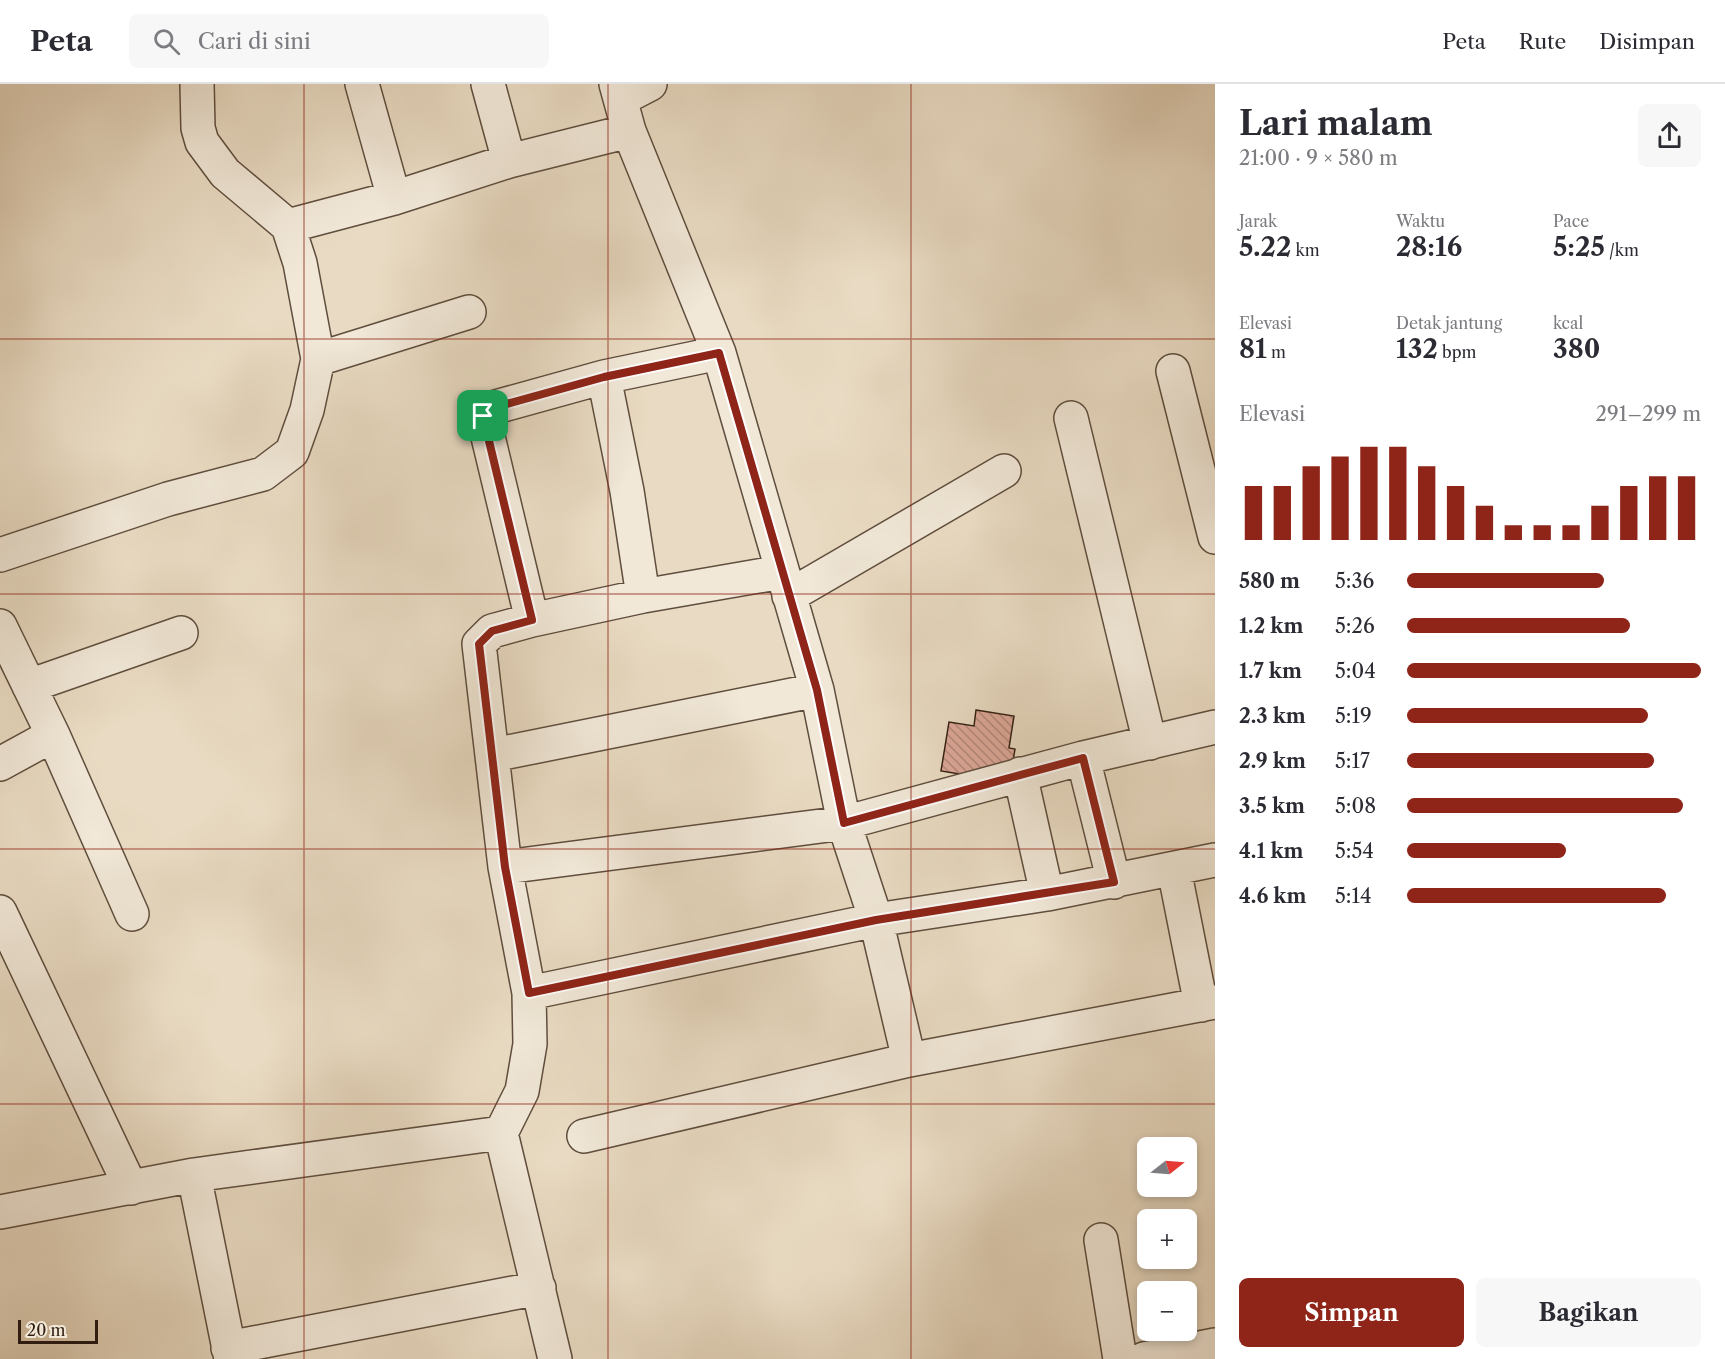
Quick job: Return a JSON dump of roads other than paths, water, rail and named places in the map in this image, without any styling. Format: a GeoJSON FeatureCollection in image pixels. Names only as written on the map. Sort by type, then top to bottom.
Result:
{"type":"FeatureCollection","features":[{"type":"Feature","properties":{"kind":"street"},"geometry":{"type":"LineString","coordinates":[[0,555],[168,499],[263,474],[292,452],[307,410],[318,359],[300,262],[288,226],[225,173],[206,147],[198,128],[197,84]]}},
{"type":"Feature","properties":{"kind":"street"},"geometry":{"type":"LineString","coordinates":[[362,84],[394,198]]}},
{"type":"Feature","properties":{"kind":"street"},"geometry":{"type":"LineString","coordinates":[[488,84],[509,161]]}},
{"type":"Feature","properties":{"kind":"street"},"geometry":{"type":"LineString","coordinates":[[650,84],[619,92],[629,130],[719,353],[817,690],[844,823],[876,920],[909,1060]]}},
{"type":"Feature","properties":{"kind":"street"},"geometry":{"type":"LineString","coordinates":[[288,226],[394,198],[509,161],[629,130]]}},
{"type":"Feature","properties":{"kind":"street"},"geometry":{"type":"LineString","coordinates":[[318,359],[469,312]]}},
{"type":"Feature","properties":{"kind":"street"},"geometry":{"type":"LineString","coordinates":[[532,620],[483,416],[492,408],[604,377],[719,353]]}},
{"type":"Feature","properties":{"kind":"street"},"geometry":{"type":"LineString","coordinates":[[1173,371],[1215,537]]}},
{"type":"Feature","properties":{"kind":"street"},"geometry":{"type":"LineString","coordinates":[[604,377],[627,491],[643,596]]}},
{"type":"Feature","properties":{"kind":"street"},"geometry":{"type":"LineString","coordinates":[[1071,418],[1150,743]]}},
{"type":"Feature","properties":{"kind":"street"},"geometry":{"type":"LineString","coordinates":[[555,1359],[501,1133],[522,1091],[530,1044],[529,993],[505,867],[479,644],[492,631],[643,596],[785,584],[1004,471]]}},
{"type":"Feature","properties":{"kind":"street"},"geometry":{"type":"LineString","coordinates":[[0,626],[53,735],[132,914]]}},
{"type":"Feature","properties":{"kind":"street"},"geometry":{"type":"LineString","coordinates":[[29,686],[182,633]]}},
{"type":"Feature","properties":{"kind":"street"},"geometry":{"type":"LineString","coordinates":[[493,755],[817,690]]}},
{"type":"Feature","properties":{"kind":"street"},"geometry":{"type":"LineString","coordinates":[[505,867],[844,823],[1020,774],[1215,727]]}},
{"type":"Feature","properties":{"kind":"street"},"geometry":{"type":"LineString","coordinates":[[0,764],[53,735]]}},
{"type":"Feature","properties":{"kind":"street"},"geometry":{"type":"LineString","coordinates":[[1083,758],[1114,882]]}},
{"type":"Feature","properties":{"kind":"street"},"geometry":{"type":"LineString","coordinates":[[1020,774],[1047,894]]}},
{"type":"Feature","properties":{"kind":"street"},"geometry":{"type":"LineString","coordinates":[[529,993],[876,920],[1047,894],[1215,860]]}},
{"type":"Feature","properties":{"kind":"street"},"geometry":{"type":"LineString","coordinates":[[584,1136],[909,1060],[1208,1004],[1174,869]]}},
{"type":"Feature","properties":{"kind":"street"},"geometry":{"type":"LineString","coordinates":[[0,912],[131,1188]]}},
{"type":"Feature","properties":{"kind":"street"},"geometry":{"type":"LineString","coordinates":[[0,1212],[194,1175],[501,1133]]}},
{"type":"Feature","properties":{"kind":"street"},"geometry":{"type":"LineString","coordinates":[[194,1175],[229,1354],[539,1288]]}},
{"type":"Feature","properties":{"kind":"street"},"geometry":{"type":"LineString","coordinates":[[1101,1240],[1120,1359]]}},
{"type":"Feature","properties":{"kind":"street"},"geometry":{"type":"LineString","coordinates":[[1144,1359],[1215,1345]]}}]}
